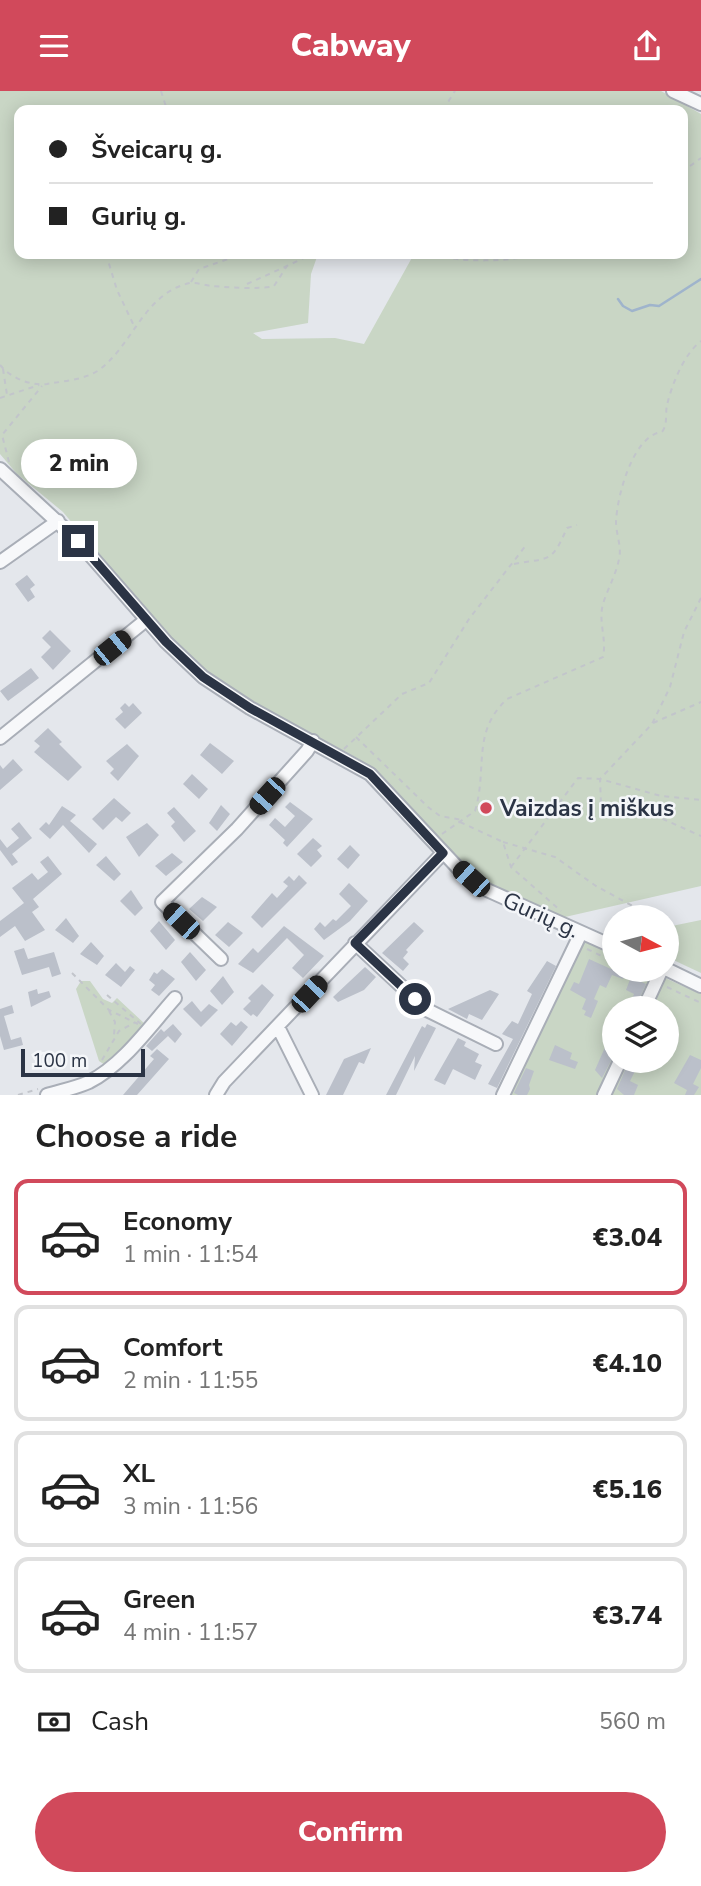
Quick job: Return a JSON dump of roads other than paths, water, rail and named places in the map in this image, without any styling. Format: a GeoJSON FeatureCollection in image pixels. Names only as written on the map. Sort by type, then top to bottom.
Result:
{"type":"FeatureCollection","features":[{"type":"Feature","properties":{"kind":"street"},"geometry":{"type":"LineString","coordinates":[[673,91],[701,104]]}},
{"type":"Feature","properties":{"kind":"street","name":"Gurių g."},"geometry":{"type":"LineString","coordinates":[[5,468],[58,521],[184,661],[213,685],[339,755],[382,784],[443,853],[487,890],[567,927],[579,937],[602,944]]}},
{"type":"Feature","properties":{"kind":"street"},"geometry":{"type":"LineString","coordinates":[[0,562],[58,521]]}},
{"type":"Feature","properties":{"kind":"street"},"geometry":{"type":"LineString","coordinates":[[0,738],[146,620]]}},
{"type":"Feature","properties":{"kind":"street"},"geometry":{"type":"LineString","coordinates":[[221,959],[162,902],[237,829],[313,741]]}},
{"type":"Feature","properties":{"kind":"street"},"geometry":{"type":"LineString","coordinates":[[216,1095],[224,1082],[443,853]]}},
{"type":"Feature","properties":{"kind":"street"},"geometry":{"type":"LineString","coordinates":[[503,1095],[579,937]]}},
{"type":"Feature","properties":{"kind":"street"},"geometry":{"type":"LineString","coordinates":[[355,943],[427,1010],[496,1044]]}},
{"type":"Feature","properties":{"kind":"street"},"geometry":{"type":"LineString","coordinates":[[679,976],[701,986]]}},
{"type":"Feature","properties":{"kind":"street"},"geometry":{"type":"LineString","coordinates":[[44,1092],[90,1081],[112,1065],[145,1026],[175,998]]}},
{"type":"Feature","properties":{"kind":"street"},"geometry":{"type":"LineString","coordinates":[[278,1027],[313,1095]]}},
{"type":"Feature","properties":{"kind":"street"},"geometry":{"type":"LineString","coordinates":[[604,1095],[614,1073]]}},
{"type":"Feature","properties":{"kind":"waterway"},"geometry":{"type":"LineString","coordinates":[[618,299],[632,311],[650,305],[659,306],[701,279]]}},
{"type":"Feature","properties":{"kind":"place","name":"Vaizdas į miškus"},"geometry":{"type":"Point","coordinates":[486,808]}}]}
